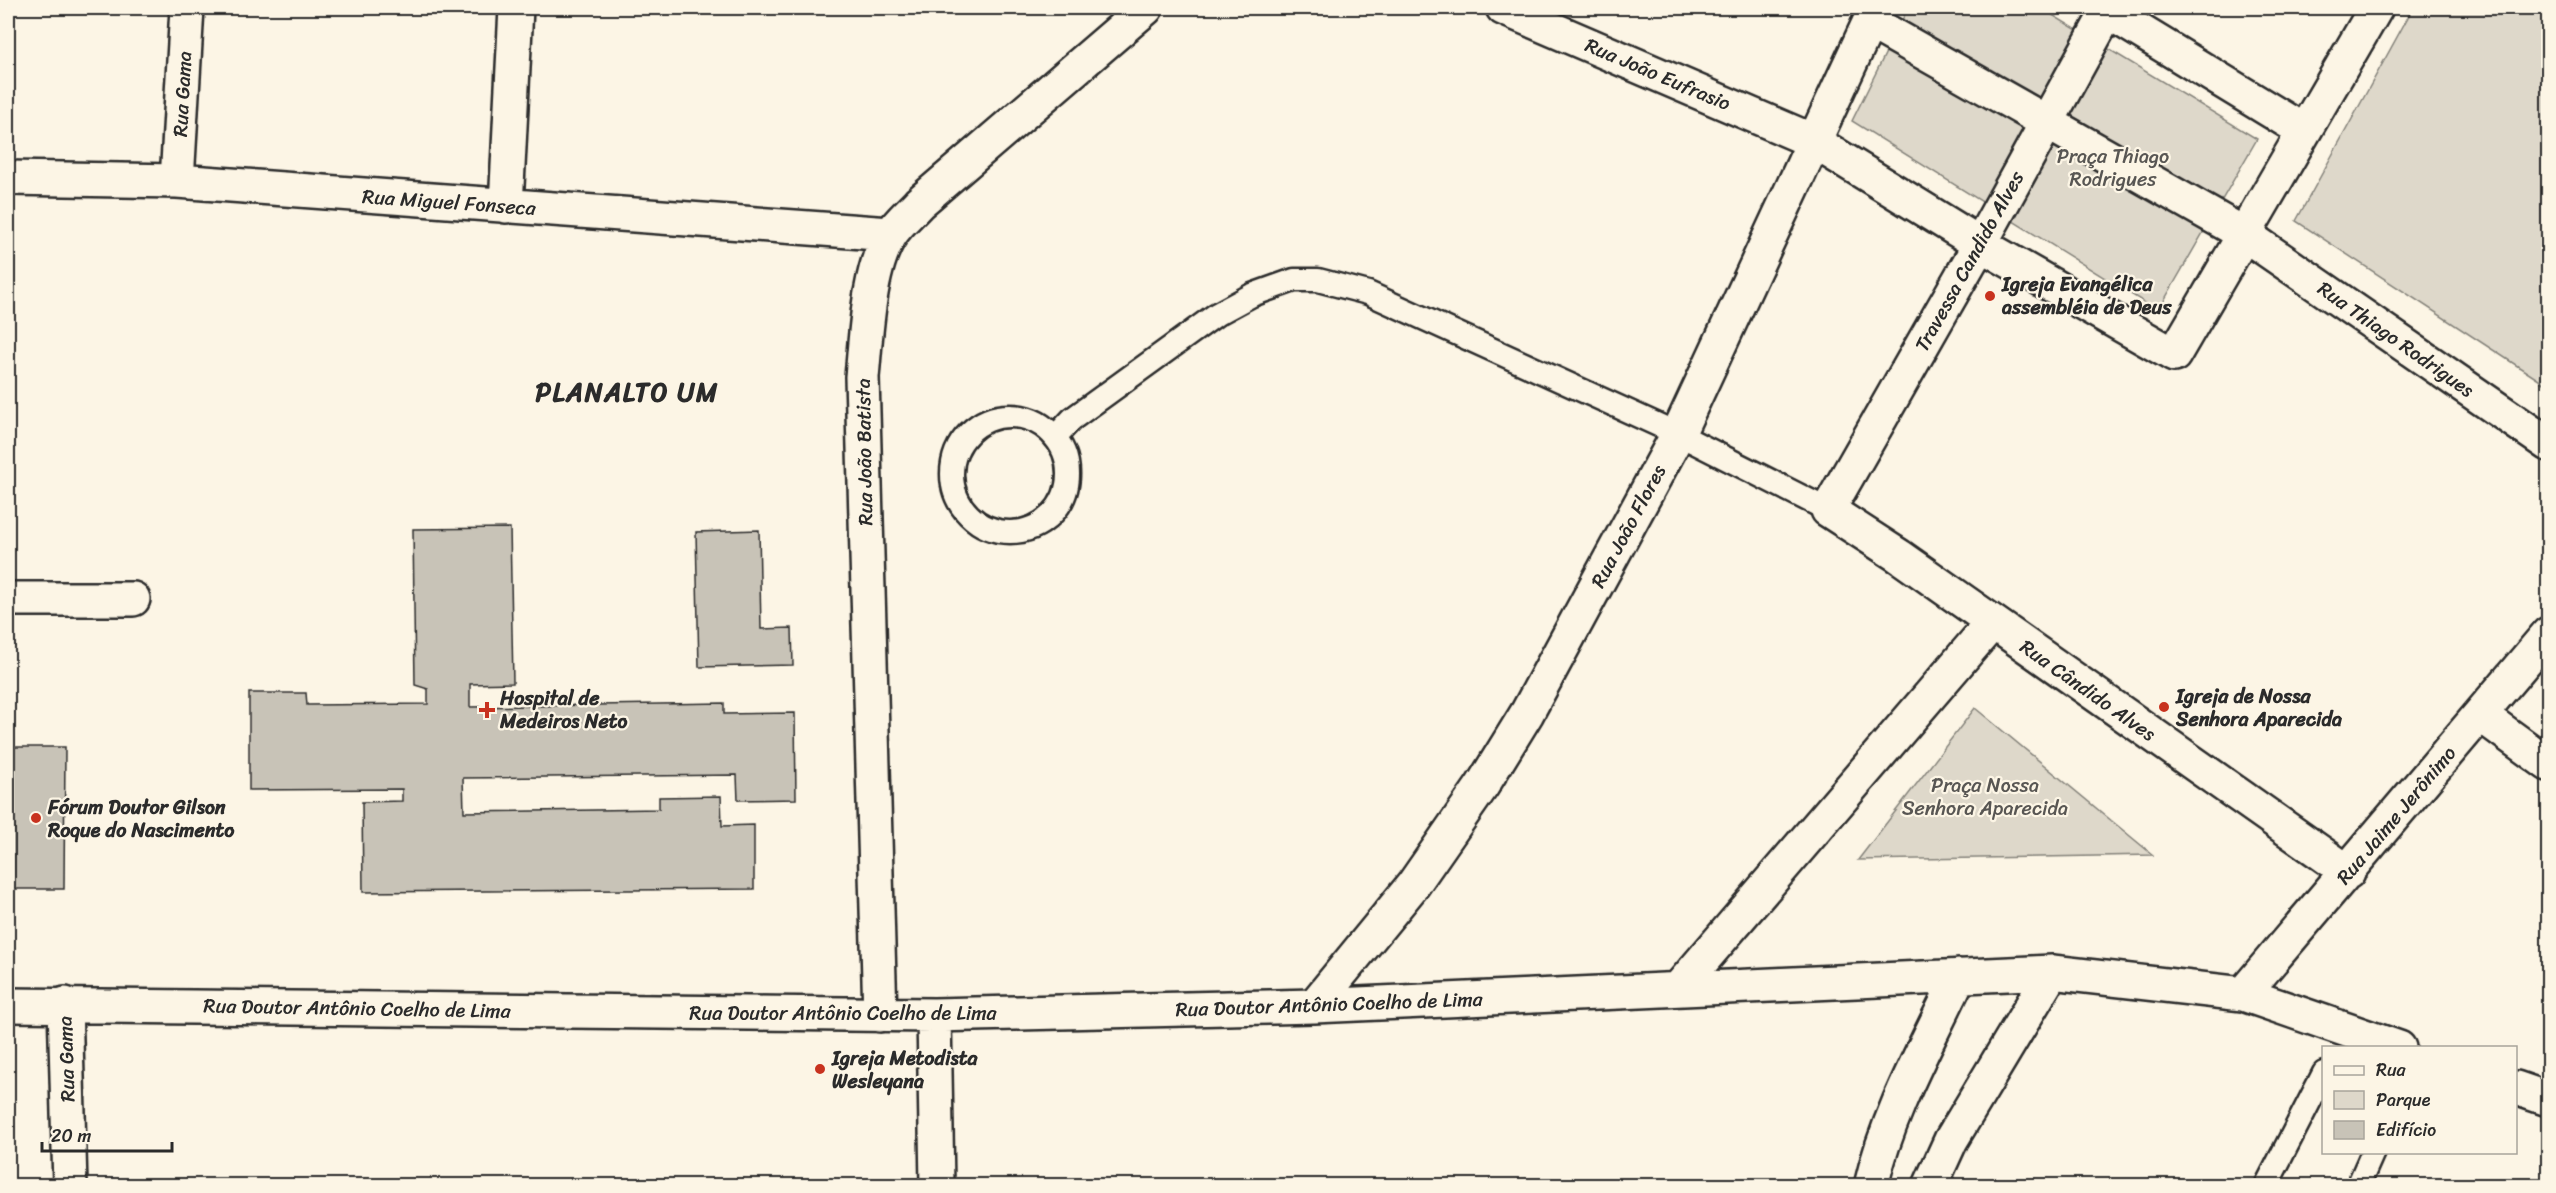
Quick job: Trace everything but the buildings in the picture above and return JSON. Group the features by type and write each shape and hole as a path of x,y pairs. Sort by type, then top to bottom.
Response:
{"street":[{"name":"Rua Gama","path":"177,181 187,8"},
{"path":"506,206 516,8"},
{"name":"Rua João Batista","path":"880,1015 862,377 868,314 877,269 890,234 919,203 1146,8"},
{"name":"Rua João Eufrasio","path":"1503,8 1813,141"},
{"path":"1813,141 1980,244 2175,355 2376,8"},
{"path":"2105,9 2304,131"},
{"name":"Travessa Candido Alves","path":"1828,510 1980,244 2048,121 2105,9"},
{"path":"1873,15 2048,121 2244,234"},
{"name":"Rua João Flores","path":"1314,1006 1413,885 1482,786 1527,713 1678,434 1873,15"},
{"name":"Rua Miguel Fonseca","path":"8,178 177,181 890,234"},
{"name":"Rua Thiago Rodrigues","path":"2244,234 2548,444"},
{"name":"Rua Cândido Alves","path":"1828,510 1899,556 2348,872"},
{"path":"8,599 133,599"},
{"path":"1678,989 1992,623"},
{"name":"Rua Jaime Jerônimo","path":"2243,994 2548,634"},
{"path":"2481,715 2548,764"},
{"path":"1678,989 2052,972 2243,994 2341,1038 2393,1046"},
{"path":"1930,1185 1951,1140 2052,972"},
{"path":"1871,1185 1877,1161 1902,1097 1959,976"},
{"name":"Rua Doutor Antônio Coelho de Lima","path":"8,1005 934,1015 1314,1006 1678,989"},
{"name":"Rua Gama","path":"65,1005 70,1185"},
{"path":"934,1015 937,1185"},
{"path":"2517,1088 2548,1099"}],"lane":[{"path":"1055,436 1072,419 1217,314 1252,295 1294,280 1318,280 1368,293 1678,434 1828,510"},
{"path":"1007,415 1025,417 1042,424 1055,436 1065,454 1068,474 1065,493 1055,511 1040,524 1021,531 1001,531 982,525 966,513 956,496 952,478 954,459 961,443 973,429 989,420 1007,415"},
{"path":"2266,1185 2322,1076"},
{"path":"2358,1185 2372,1154"}],"green space":[{"name":"Praça Thiago Rodrigues","path":"1908,8 2041,8 2257,139 2158,311 1852,121"},
{"path":"2413,8 2548,8 2548,386 2296,221"},
{"name":"Praça Nossa Senhora Aparecida","path":"1975,708 2153,855 1858,860"}],"place":[{"name":"Igreja Evangélica assembléia de Deus","path":"1990,296"},
{"name":"Igreja de Nossa Senhora Aparecida","path":"2164,707"},
{"name":"Hospital de Medeiros Neto","path":"487,710"},
{"name":"Fórum Doutor Gilson Roque do Nascimento","path":"36,818"},
{"name":"Igreja Metodista Wesleyana","path":"820,1069"}],"district":[{"name":"PLANALTO UM","path":"627,392"}]}
